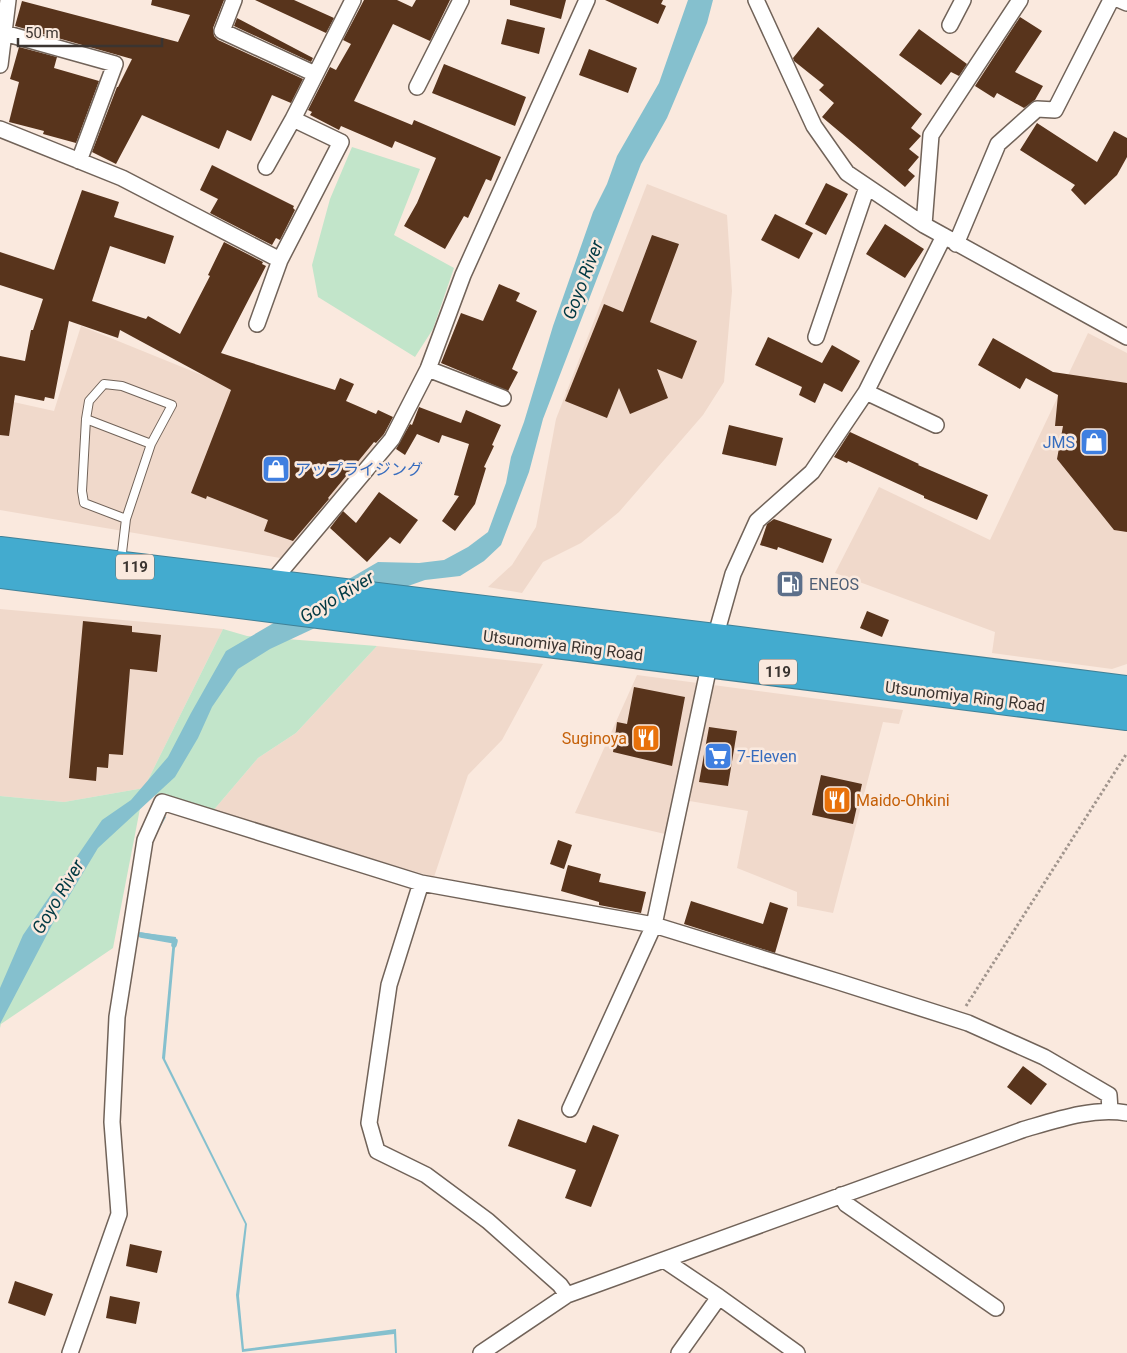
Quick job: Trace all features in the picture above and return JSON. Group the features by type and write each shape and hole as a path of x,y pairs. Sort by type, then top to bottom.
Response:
{"highway":[{"name":"Utsunomiya Ring Road","path":"0,551 120,565 267,595 712,651 1127,690"},
{"name":"Utsunomiya Ring Road","path":"0,574 159,594 267,595"},
{"name":"119","path":"0,586 159,594"},
{"name":"Utsunomiya Ring Road","path":"712,651 1127,716"}],"street":[{"path":"0,65 8,0"},
{"path":"234,0 222,31 315,74"},
{"path":"266,167 293,119 353,0"},
{"path":"417,88 461,0"},
{"path":"267,595 392,439 428,369 463,275 587,0"},
{"path":"756,0 814,126 847,173 924,225 1127,337"},
{"path":"950,25 964,0"},
{"path":"924,225 931,135 1020,0"},
{"path":"570,1109 654,925 712,651 733,574 757,521 812,472 866,392 950,240 998,144 1037,110 1055,110 1111,0"},
{"path":"1120,0 1127,3"},
{"path":"4,33 114,64 79,161"},
{"path":"257,324 280,260 341,142 293,119"},
{"path":"0,129 122,178 280,260"},
{"path":"816,337 867,187"},
{"path":"428,369 503,398"},
{"path":"866,392 936,425"},
{"path":"70,1353 119,1214 112,1122 117,1017 145,840 162,802 421,883 654,925 958,1020 1044,1057 1076,1075 1109,1095 1110,1110"},
{"path":"421,883 389,985 369,1123 377,1151 426,1176 488,1221 560,1285 567,1295"},
{"path":"481,1353 567,1295 841,1195 1063,1117 1110,1110 1127,1112"},
{"path":"841,1195 846,1204 996,1308"},
{"path":"664,1260 797,1353"},
{"path":"679,1353 718,1297"}],"lane":[{"path":"120,565 126,519 151,444 172,405 122,386 104,384 89,401 86,419 82,491 84,503 126,519"},
{"path":"86,419 151,444"}],"path":[{"path":"958,1020 1127,753"}],"shaded area":[{"path":"647,184 727,215 732,291 724,382 703,415 619,512 581,543 543,562 522,593 488,587 512,565 536,527 556,419"},
{"path":"81,326 379,447 286,559 0,510 0,399 54,411"},
{"path":"1088,333 1127,353 1127,664 1112,669 992,653 995,632 835,573 879,487 990,540"},
{"path":"0,609 223,629 144,788 64,802 0,796"},
{"path":"377,646 543,664 502,740 468,775 434,877 212,812 258,758 296,733"},
{"path":"637,675 903,710 899,724 883,722 833,913 797,906 797,892 737,868 748,811 672,798 665,834 575,813"}],"green space":[{"path":"352,147 420,169 394,235 454,268 433,329 415,357 318,297 312,265 330,199"},
{"path":"223,629 247,636 377,646 296,733 258,758 212,812 156,795 144,788"},
{"path":"144,788 113,948 1,1024 0,1028 0,796 64,802"}],"water":[{"name":"Goyo River","path":"688,0 713,0 707,23 667,118 641,164 543,419 529,472 501,545 484,561 460,576 425,580 394,591 270,649 238,669 212,707 198,738 175,777 98,848 53,923 0,1024 0,988 23,935 102,820 131,800 168,757 226,651 378,562 419,563 444,560 468,547 488,532 506,483 511,457 524,422 553,326 593,212 607,184 617,156 659,83"},
{"path":"164,816 166,817 153,840 137,932 176,937 165,1059 247,1224 239,1296 244,1349 396,1329 397,1353 395,1353 394,1334 242,1352 236,1295 245,1224 162,1058 173,939 134,935 148,841"}],"building":[{"path":"152,0 224,0 213,28 214,36 218,40 303,79 291,103 272,95 251,141 227,130 219,149 142,115 116,164 92,152 117,87 132,59 15,26 22,1 178,42 190,15 151,5"},
{"path":"255,0 294,0 334,18 326,33"},
{"path":"364,0 397,0 412,7 416,0 450,0 430,41 393,24 354,101 412,125 414,120 501,157 491,181 486,179 468,218 464,216 445,249 404,226 417,203 436,158 395,141 392,148 341,126 339,130 310,115 312,112 308,110 330,67 336,70 351,44 343,40"},
{"path":"510,0 566,0 561,19 510,5"},
{"path":"605,0 663,0 661,4 666,6 658,24"},
{"path":"1020,17 1042,31 1015,72 1043,86 1035,100 1024,108 997,93 994,98 975,86"},
{"path":"237,18 313,58 311,62 234,26"},
{"path":"507,19 545,28 539,54 501,44"},
{"path":"818,27 922,114 911,128 921,136 909,149 919,157 908,170 915,176 905,187 822,117 834,103 819,90 824,85 794,61 793,58"},
{"path":"919,29 967,64 959,76 951,72 941,85 899,55"},
{"path":"19,47 57,57 54,68 99,81 76,143 43,134 44,131 9,122 19,82 10,79"},
{"path":"589,49 637,68 628,93 579,75"},
{"path":"444,64 526,97 515,126 432,93"},
{"path":"1037,123 1097,162 1114,131 1127,138 1127,157 1117,175 1085,205 1071,190 1075,185 1020,150"},
{"path":"212,165 294,206 295,210 280,240 276,238 272,245 210,213 218,199 200,190"},
{"path":"826,183 848,194 826,235 805,224"},
{"path":"82,190 119,202 114,217 174,236 165,264 110,246 92,301 146,319 148,316 180,334 210,276 208,275 224,242 263,262 262,264 266,266 221,353 335,390 340,378 354,384 346,401 376,414 378,410 393,417 384,434 376,443 374,442 293,541 264,531 268,520 207,496 206,499 191,493 231,390 120,330 118,338 69,321 54,399 45,397 44,401 15,395 9,436 0,435 0,356 25,361 31,330 33,330 43,299 0,285 0,252 54,270"},
{"path":"775,214 813,233 799,259 761,240"},
{"path":"885,224 924,249 905,278 866,254"},
{"path":"652,235 679,244 650,322 697,341 682,379 657,369 668,398 630,414 619,388 607,418 565,401 604,304 623,312"},
{"path":"499,284 520,293 516,301 537,311 512,369 518,372 508,391 441,363 461,313 483,321"},
{"path":"768,337 822,363 832,345 860,361 842,392 824,383 815,403 799,395 802,387 755,365"},
{"name":"JMS","path":"993,338 1053,372 1127,383 1127,532 1114,530 1057,459 1063,426 1055,426 1058,395 1026,378 1020,389 978,365"},
{"path":"419,407 461,423 466,410 501,425 484,467 486,468 475,504 455,531 442,521 459,496 454,495 469,444 442,435 439,443 417,434 405,455 396,449 410,424 412,425"},
{"path":"729,425 783,438 776,466 722,454"},
{"path":"850,432 918,465 988,495 977,520 924,498 924,496 848,461 847,463 834,457"},
{"path":"379,492 418,520 400,544 390,537 367,562 330,528 343,511 356,523"},
{"path":"774,519 832,539 823,563 778,547 777,550 760,545 767,524"},
{"path":"867,611 889,620 882,637 860,628"},
{"path":"83,621 132,626 132,632 161,635 157,672 130,669 123,755 109,754 108,768 97,767 96,781 69,778"},
{"name":"Suginoya","path":"634,687 685,697 672,766 613,752 617,722 627,724"},
{"name":"7-Eleven","path":"709,727 737,731 728,786 699,782"},
{"name":"Maido-Ohkini","path":"821,775 862,784 853,824 812,815"},
{"path":"558,840 572,845 564,869 550,864"},
{"path":"568,865 601,874 599,882 646,892 641,913 599,905 599,902 561,891"},
{"path":"691,901 763,924 770,902 788,908 775,953 684,924"},
{"path":"1023,1066 1047,1084 1031,1105 1007,1087"},
{"path":"518,1119 586,1143 593,1125 619,1135 591,1207 565,1198 576,1170 508,1146"},
{"path":"130,1244 162,1251 157,1273 126,1266"},
{"path":"15,1281 53,1294 45,1316 8,1303"},
{"path":"110,1296 140,1302 136,1324 106,1318"}],"waterway":[{"path":"141,935 175,941 174,945"}],"place":[{"name":"JMS","path":"1094,442"},
{"name":"アップライジング","path":"276,469"},
{"name":"ENEOS","path":"790,584"},
{"name":"Suginoya","path":"646,738"},
{"name":"7-Eleven","path":"718,756"},
{"name":"Maido-Ohkini","path":"837,800"}]}
